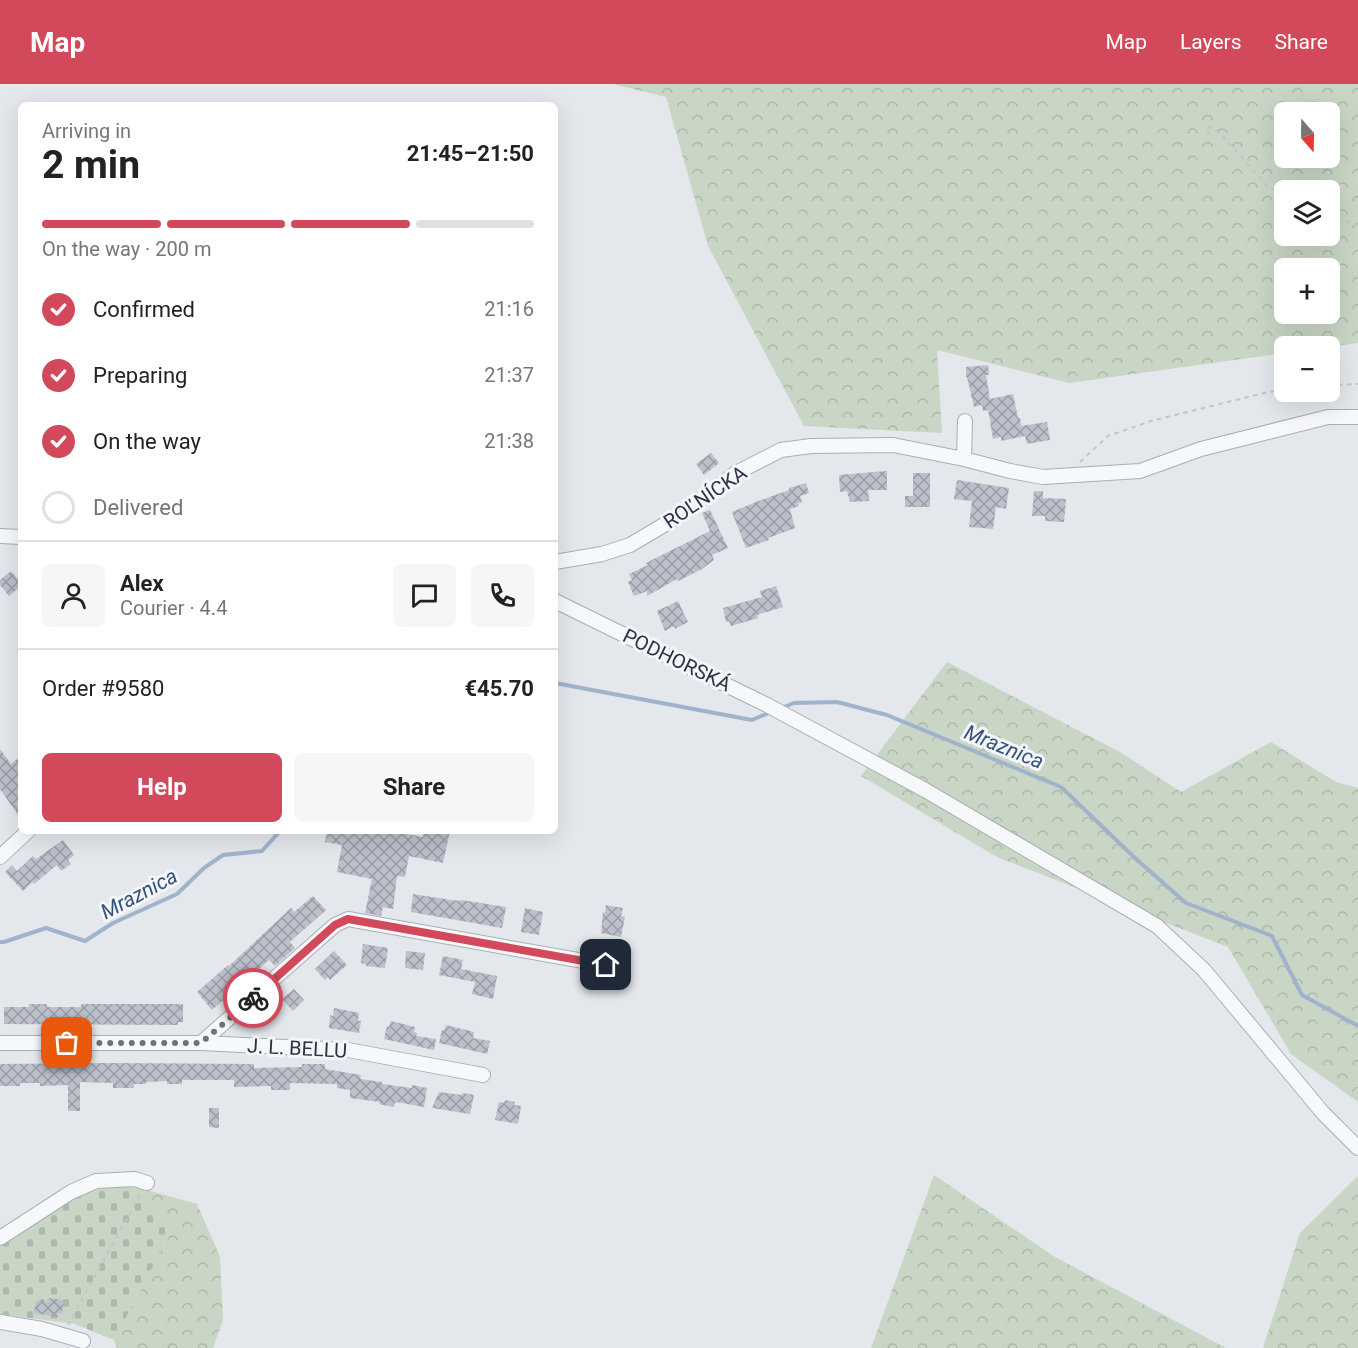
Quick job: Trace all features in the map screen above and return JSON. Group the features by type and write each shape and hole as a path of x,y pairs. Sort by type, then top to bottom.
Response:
{"street":[{"name":"ROĽNÍCKA","path":"558,561 602,554 630,545 679,516 736,473 782,450 811,446 893,446 1042,477 1140,471 1202,449 1328,417 1358,417"},
{"path":"964,459 965,421"},
{"path":"0,536 18,537"},
{"name":"PODHORSKÁ","path":"558,602 767,705 924,790 1157,926 1204,970 1323,1113 1358,1148"},
{"path":"0,857 25,834"},
{"path":"201,1043 335,925 348,919 606,965"},
{"name":"J. L. BELLU","path":"0,1043 201,1043 348,1050 483,1075"},
{"path":"0,1238 71,1192 96,1180 135,1179 147,1183"},
{"path":"0,1322 42,1329 83,1341"}],"path":[{"path":"1210,134 1207,127 1221,134 1268,187 1274,190"},
{"path":"1340,219 1358,226"},
{"path":"1340,385 1358,384"},
{"path":"1067,475 1108,436 1151,421 1274,391"},
{"path":"63,1335 147,1183"}],"green space":[{"path":"613,84 1358,84 1358,343 1340,345 1340,336 1274,336 1274,354 1069,383 937,350 942,433 804,426 708,246 666,97"},
{"path":"947,662 1120,752 1181,792 1271,742 1336,782 1358,788 1358,1102 1291,1054 1228,947 997,857 861,776"},
{"path":"934,1175 1055,1257 1226,1348 871,1348"},
{"path":"1358,1176 1358,1348 1263,1348 1300,1233"},
{"path":"102,1185 140,1188 170,1234 114,1340 75,1324 0,1314 0,1241 16,1236 43,1214 70,1197"},
{"path":"140,1188 197,1204 220,1257 223,1320 213,1348 117,1348 114,1340 170,1234"}],"building":[{"path":"988,365 989,375 986,375 990,399 1013,394 1021,426 1047,422 1050,440 1027,444 1025,436 1001,441 1001,437 993,439 988,410 983,411 982,405 974,407 966,377 966,367"},
{"path":"711,453 719,463 704,475 696,464"},
{"path":"887,471 887,490 868,490 869,501 850,502 847,491 840,492 839,475"},
{"path":"913,473 930,473 930,507 905,507 905,496 913,496"},
{"path":"957,480 1009,488 1006,509 996,507 993,529 969,527 972,501 954,499"},
{"path":"806,483 809,493 800,496 802,502 798,503 799,506 790,509 795,528 746,548 732,512"},
{"path":"1034,491 1043,491 1043,498 1066,499 1064,522 1045,521 1045,516 1032,516"},
{"path":"710,510 728,548 712,555 714,560 702,569 678,581 677,579 647,596 647,591 634,596 628,582 632,580 629,574 710,531 702,513"},
{"path":"11,571 18,579 18,588 9,596 0,585 0,580"},
{"path":"776,586 783,607 731,626 729,621 726,622 723,608 762,597 760,591"},
{"path":"678,601 688,622 665,631 657,611"},
{"path":"0,749 11,764 18,758 18,815 0,789"},
{"path":"326,834 406,834 423,837 424,834 449,834 443,863 409,856 405,877 397,876 393,909 383,907 381,916 365,913 372,879 337,872 342,845 325,842"},
{"path":"63,840 74,855 68,860 71,864 61,871 57,865 23,891 5,872 12,865 17,871 33,856 36,859"},
{"path":"413,894 506,907 502,928 411,912"},
{"path":"313,896 326,910 290,942 295,948 275,966 269,960 212,1010 197,992 229,966 291,908 294,912"},
{"path":"606,905 623,908 621,916 625,917 621,937 601,933"},
{"path":"525,908 543,912 539,935 521,932"},
{"path":"363,944 388,948 385,968 366,966 361,963"},
{"path":"334,951 347,965 330,980 328,977 325,980 315,969"},
{"path":"406,951 425,953 423,970 405,968"},
{"path":"443,956 463,960 461,969 497,976 493,999 472,994 475,982 439,975"},
{"path":"294,989 304,1000 293,1011 282,999"},
{"path":"29,1004 47,1004 47,1007 81,1007 81,1004 183,1004 183,1022 178,1022 178,1025 4,1024 4,1007 29,1007"},
{"path":"334,1008 359,1013 358,1021 361,1021 359,1033 329,1028 330,1015 333,1016"},
{"path":"391,1021 415,1027 416,1036 436,1039 434,1050 384,1039 387,1026 389,1027"},
{"path":"446,1025 474,1032 473,1038 490,1041 487,1054 439,1043 442,1030 444,1031"},
{"path":"0,1064 254,1064 254,1068 325,1064 325,1069 361,1075 360,1079 382,1082 382,1084 427,1088 424,1107 396,1102 393,1107 379,1104 380,1102 350,1098 350,1090 337,1088 337,1084 290,1083 290,1090 271,1090 271,1086 234,1087 234,1080 182,1080 182,1084 167,1084 167,1081 146,1082 146,1084 134,1084 134,1088 113,1088 113,1083 80,1082 80,1111 68,1111 68,1085 40,1086 40,1083 20,1083 20,1086 0,1086"},
{"path":"439,1092 474,1095 470,1114 432,1108"},
{"path":"505,1100 521,1106 518,1124 495,1120 499,1102 504,1103"},
{"path":"209,1108 219,1108 219,1128 209,1127"},
{"path":"48,1298 64,1300 62,1313 58,1313 58,1317 34,1313 36,1301 47,1302"}],"waterway":[{"name":"Mraznica","path":"558,684 752,720 771,712"},
{"name":"Mraznica","path":"781,708 794,703 837,702 887,715 1061,787 1186,903 1272,936 1302,995 1358,1026"},
{"name":"Mraznica","path":"0,942 46,928 85,941 113,923 177,894 204,868 223,855 262,851 277,834"}],"way so far":[{"path":"67,1043 201,1043 253,998"}],"route":[{"path":"253,998 335,925 348,919 606,965"}]}
